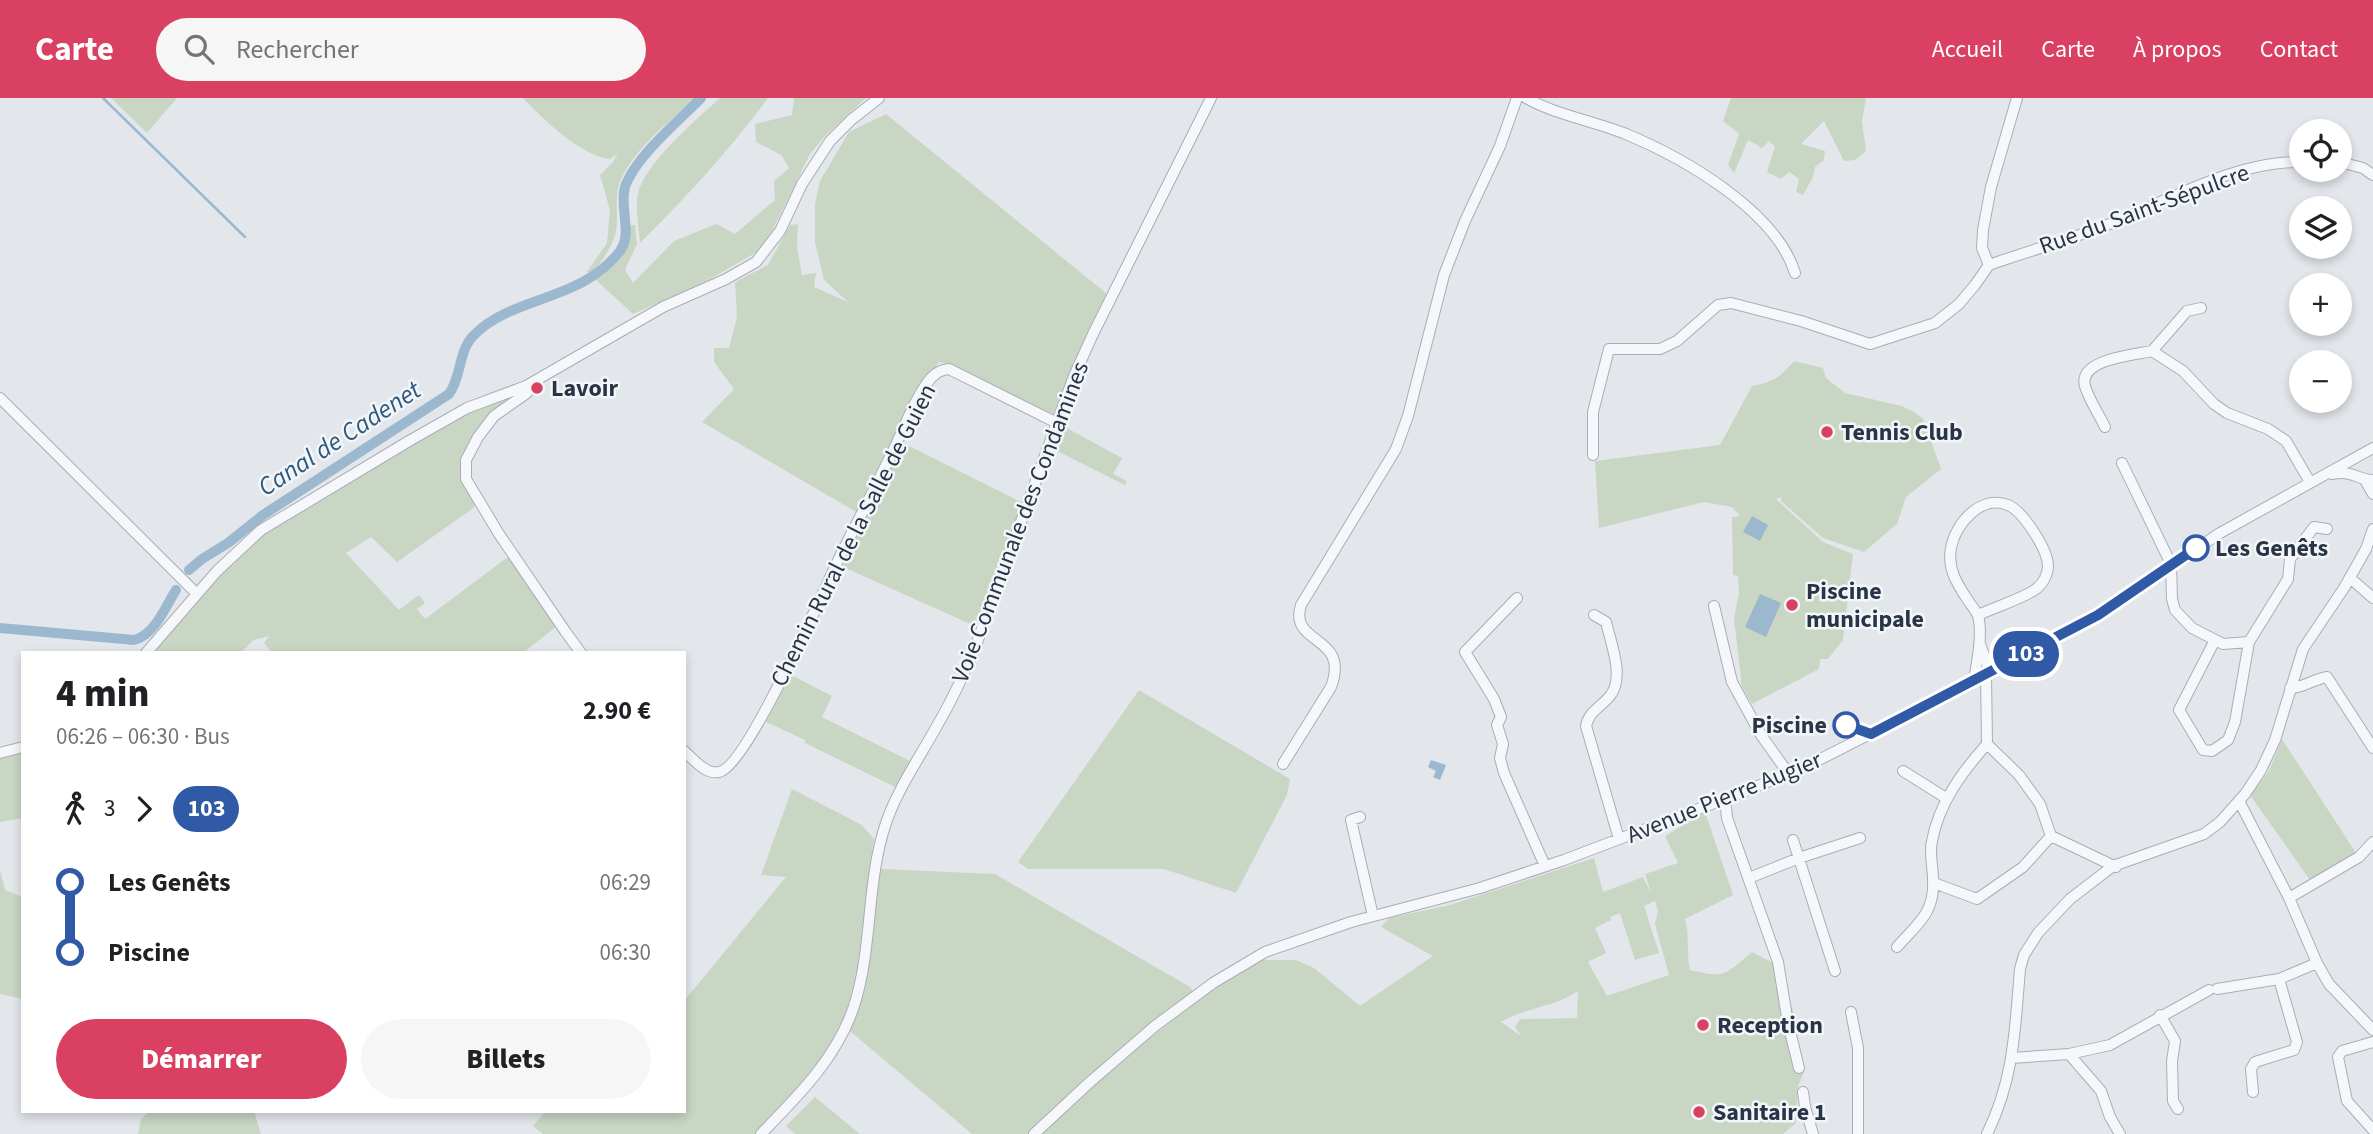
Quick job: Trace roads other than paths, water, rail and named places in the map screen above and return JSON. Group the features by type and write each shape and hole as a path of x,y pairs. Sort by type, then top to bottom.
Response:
{"street":[{"path":"148,651 196,593 261,530 467,408 526,386 663,307 726,279 756,262 780,230 802,184 830,141 879,98"},
{"name":"Voie Communale des Condamines","path":"761,1134 808,1085 834,1049 845,1028 854,1006 862,972 879,847 888,820 975,648 1057,423 1093,334 1211,98"},
{"path":"1283,764 1331,687 1335,676 1336,665 1328,648 1304,631 1300,624 1301,605 1396,449 1408,416 1444,275 1465,221 1500,146 1517,98"},
{"path":"1526,98 1626,134 1673,157 1731,194 1762,220 1790,257 1795,273"},
{"path":"1593,455 1593,412 1609,349 1660,349 1677,341 1718,305 1731,303 1801,321 1870,344 1935,323 1959,304 1989,265 1982,248 1987,208 2017,98"},
{"name":"Rue du Saint-Sépulcre","path":"1989,265 2116,221 2222,177 2289,161"},
{"path":"2352,165 2373,175"},
{"path":"2105,427 2085,387 2084,377 2089,369 2101,362 2152,351 2187,311 2202,308"},
{"path":"2152,351 2183,371 2214,404 2227,413 2268,429 2286,440 2310,482"},
{"name":"Chemin Rural de la Salle de Guien","path":"686,753 709,771 719,773 726,769 753,731 805,636 840,557 914,410 929,381 937,372 949,369 1057,423"},
{"path":"526,386 527,393 494,416 478,436 466,460 466,479 507,545 580,651"},
{"path":"0,397 196,593"},
{"path":"2368,451 2355,465 2366,478 2373,494"},
{"name":"Avenue Pierre Augier","path":"1034,1134 1147,1033 1213,984 1265,952 1373,916 1480,888 1545,866 1788,773 1871,734 2079,626 2156,578 2220,533 2368,451"},
{"path":"2122,463 2171,565 2175,610 2192,628 2223,644 2249,642"},
{"path":"2324,475 2344,472 2366,478"},
{"path":"1974,680 1979,641 1978,615 1952,575 1950,549 1957,529 1969,514 1982,506 1997,503 2007,505 2024,518 2042,546 2048,562 2047,574 2037,588 1978,615"},
{"path":"2215,639 2179,710 2203,750 2212,751 2228,740 2235,722 2249,642 2288,579 2290,559 2314,527 2327,529"},
{"path":"1987,1134 2000,1107 2012,1058 2020,969 2024,955 2038,933 2070,899 2116,867 2204,834 2220,822 2239,801 2266,760 2275,740 2303,649 2350,578 2366,549 2373,529"},
{"path":"2156,578 2172,598"},
{"path":"2350,578 2373,598"},
{"path":"1517,598 1465,652 1494,699 1501,717 1497,725 1503,744 1500,758 1504,773 1545,866"},
{"path":"1714,606 1732,682 1761,735 1788,773"},
{"path":"1594,615 1606,622 1616,665 1617,683 1610,696 1588,717 1586,726 1619,839"},
{"path":"1897,947 1928,911 1933,899 1931,843 1946,798 1968,765 1987,744 1988,673 1979,641"},
{"path":"2291,688 2303,687 2327,677 2373,748"},
{"path":"1987,744 2019,775 2040,804 2051,836 2116,867"},
{"path":"0,753 21,748"},
{"path":"1903,771 1946,798"},
{"path":"1725,798 1727,818 1778,962 1799,1068"},
{"path":"2239,801 2329,984 2373,1030"},
{"path":"1360,817 1351,820 1373,916"},
{"path":"1934,883 1977,899 2023,867 2051,836"},
{"path":"1749,878 1860,838"},
{"path":"1793,840 1835,971"},
{"path":"2289,898 2359,857 2373,842"},
{"path":"2012,1058 2069,1055 2110,1045 2160,1015 2213,989 2279,979 2317,962"},
{"path":"2253,1092 2251,1069 2255,1062 2294,1050 2297,1042 2279,979"},
{"path":"1851,1012 1858,1048 1858,1134"},
{"path":"2160,1015 2175,1041 2172,1060 2173,1101 2178,1109"},
{"path":"2373,1042 2342,1051 2337,1057 2347,1101 2373,1130"},
{"path":"2069,1055 2101,1091 2110,1117 2120,1134"},
{"path":"1803,1092 1813,1134"}],"water":[{"path":"1752,516 1768,525 1760,541 1743,532"},
{"path":"1760,594 1781,603 1766,637 1745,627"},
{"path":"1431,760 1446,765 1440,780 1433,777 1436,771 1428,767"}],"waterway":[{"path":"103,98 245,237"},
{"name":"Canal de Cadenet","path":"189,570 263,515 449,394 465,348 474,335 490,322 508,312 567,289 604,268 624,244 624,195 630,176 648,152 701,98"},
{"name":"Canal de Cadenet","path":"0,628 134,640 154,626 176,590"}],"place":[{"name":"Lavoir","path":"537,388"},
{"name":"Tennis Club","path":"1827,432"},
{"name":"Les Genêts","path":"2196,548"},
{"name":"Piscine municipale","path":"1792,605"},
{"name":"Piscine","path":"1846,725"},
{"name":"Reception","path":"1703,1025"},
{"name":"Sanitaire 1","path":"1699,1112"}]}
